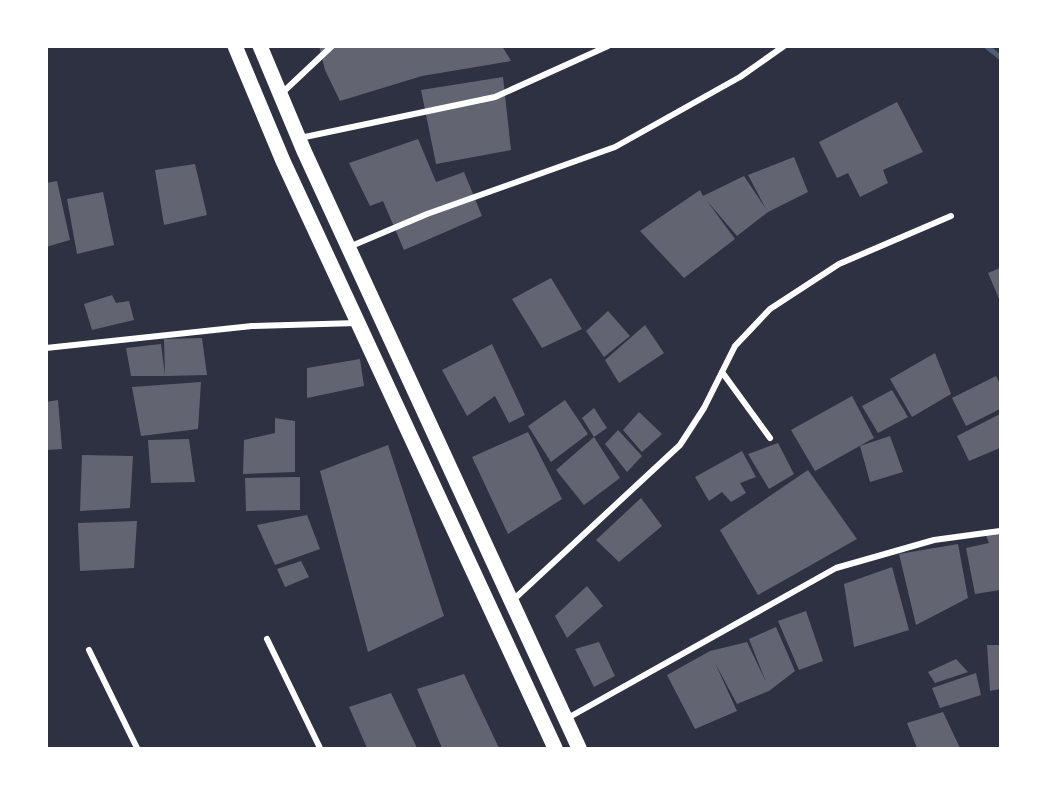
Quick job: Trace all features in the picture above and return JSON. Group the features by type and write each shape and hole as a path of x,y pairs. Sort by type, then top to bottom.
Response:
{"main road":[{"path":"235,46 302,202 555,748"},
{"path":"260,46 323,192 579,748"},
{"path":"302,202 323,192"}],"street":[{"path":"280,94 332,46"},
{"path":"299,138 495,97 608,46"},
{"path":"349,247 427,214 615,147 740,77 784,46"},
{"path":"512,601 680,445 704,408 735,346 770,309 839,264 951,216"},
{"path":"46,348 252,326 358,323"},
{"path":"722,372 770,438"},
{"path":"566,719 836,568 934,540 1000,531"},
{"path":"267,639 320,748"},
{"path":"89,650 137,748"}],"building":[{"path":"319,46 502,46 511,61 422,76 340,101 325,70"},
{"path":"503,77 511,150 436,164 421,90"},
{"path":"897,102 923,152 883,170 888,183 860,197 848,173 837,178 819,142"},
{"path":"418,139 436,182 464,172 482,216 404,250 383,201 370,206 349,163"},
{"path":"794,157 808,192 768,212 737,236 707,201 735,239 684,278 640,231 700,190 703,196 744,176 766,209 748,175"},
{"path":"195,164 207,215 164,225 155,170"},
{"path":"57,181 70,240 46,247 46,183"},
{"path":"103,192 114,245 77,254 67,199"},
{"path":"1000,268 1000,301 988,273"},
{"path":"551,278 582,329 542,348 512,299"},
{"path":"112,295 116,303 129,301 134,320 92,330 84,304"},
{"path":"608,311 630,336 604,357 586,331"},
{"path":"645,325 664,353 619,383 605,360"},
{"path":"202,338 207,375 165,376 164,339"},
{"path":"161,344 165,376 131,376 126,348"},
{"path":"492,344 525,415 509,423 495,396 467,416 442,370"},
{"path":"935,353 951,394 912,417 890,379"},
{"path":"360,359 364,386 307,398 307,368"},
{"path":"996,376 1000,384 1000,409 966,426 952,398"},
{"path":"201,382 198,429 141,436 132,387"},
{"path":"892,390 908,417 878,433 862,406"},
{"path":"852,396 874,438 815,471 791,430"},
{"path":"58,400 62,449 46,450 46,402"},
{"path":"565,400 588,434 551,462 528,426"},
{"path":"594,408 607,428 594,437 582,418"},
{"path":"639,412 662,434 642,452 623,430"},
{"path":"1000,414 1000,448 969,461 957,436"},
{"path":"275,418 295,421 295,472 243,474 244,440 275,433"},
{"path":"618,430 642,456 627,472 605,444"},
{"path":"528,432 562,499 508,534 472,457"},
{"path":"890,436 903,472 870,482 860,446"},
{"path":"594,437 620,478 584,505 556,470"},
{"path":"189,439 195,482 151,483 148,440"},
{"path":"778,443 794,474 769,489 748,454"},
{"path":"388,445 444,616 368,652 320,471"},
{"path":"742,451 756,477 740,483 746,493 731,502 722,492 709,501 695,477"},
{"path":"82,455 133,456 130,508 80,511"},
{"path":"808,470 857,539 758,595 720,530"},
{"path":"300,477 300,510 246,511 245,478"},
{"path":"641,498 662,526 619,562 596,540"},
{"path":"307,515 320,549 275,565 257,525"},
{"path":"137,521 134,568 80,571 78,523"},
{"path":"985,533 1000,536 1000,590 975,594 966,548 989,543"},
{"path":"958,544 968,598 916,625 899,554"},
{"path":"301,561 309,577 285,587 277,569"},
{"path":"892,567 909,630 854,647 844,584"},
{"path":"587,586 603,606 567,638 555,616"},
{"path":"806,611 823,661 799,670 778,621"},
{"path":"776,627 795,671 769,691 737,704 715,663 737,711 695,729 667,675 710,651 747,642 766,682 749,639"},
{"path":"599,642 615,676 594,687 575,649"},
{"path":"987,645 1000,645 1000,689 990,691"},
{"path":"956,659 968,672 935,683 928,672"},
{"path":"976,673 981,695 940,708 932,688"},
{"path":"464,674 499,748 442,748 417,689"},
{"path":"391,693 417,748 367,748 349,707"},
{"path":"943,712 960,748 917,748 907,723"}],"waterway":[{"path":"986,46 1000,57"}]}
